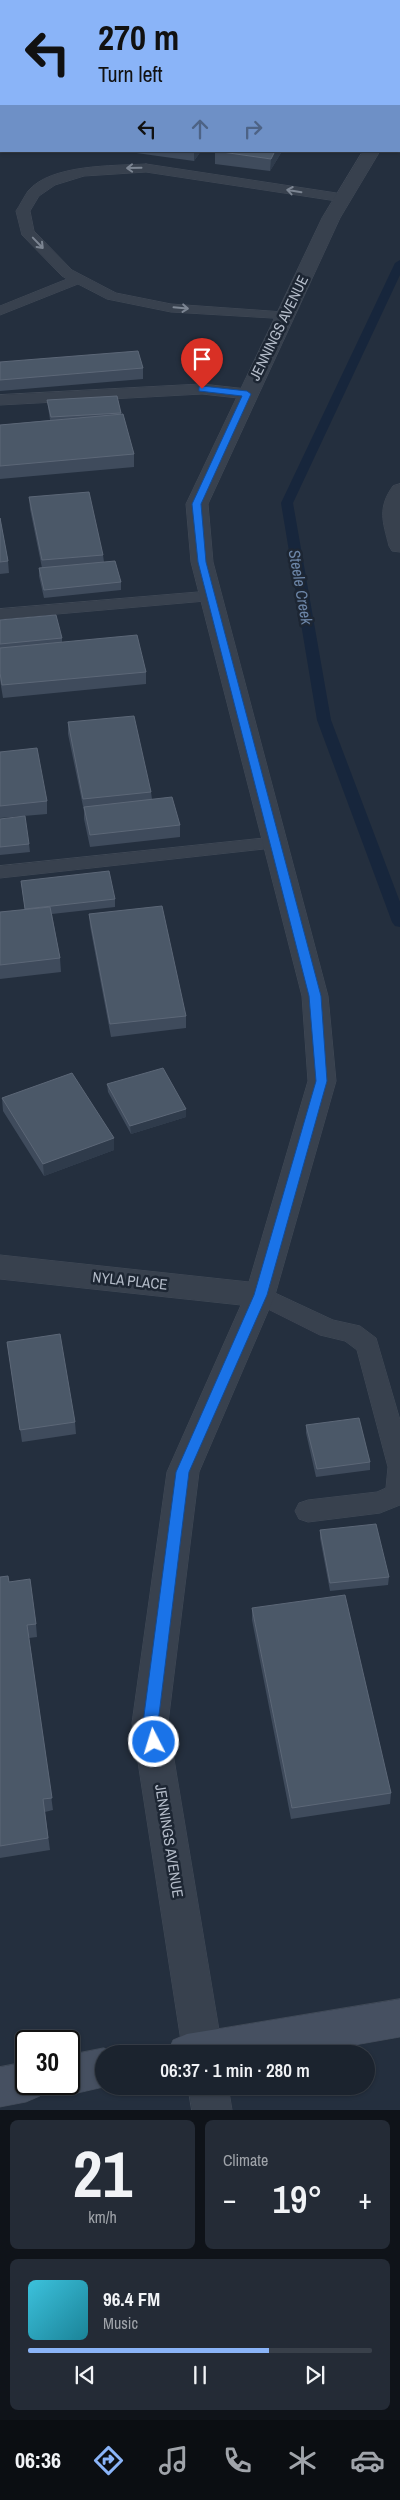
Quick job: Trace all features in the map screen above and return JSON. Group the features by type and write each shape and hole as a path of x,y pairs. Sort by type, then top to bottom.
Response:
{"main road":[{"path":"274,2045 400,2018"},
{"path":"80,2073 95,2070"},
{"path":"0,2087 15,2084"}],"street":[{"name":"JENNINGS AVENUE","path":"198,2045 150,1723 183,1472 260,1295 322,1081 315,996 202,562 197,504 284,316 343,198 371,152"},
{"path":"400,490 391,513 400,546"},
{"name":"NYLA PLACE","path":"0,1267 260,1295"},
{"name":"JENNINGS AVENUE","path":"208,2095 212,2110"}],"lane":[{"path":"284,316 171,308 112,296 67,273 27,232 23,211 34,193 50,182 75,174 114,168 146,168 343,198"},
{"path":"0,311 79,280"},
{"path":"0,400 202,389 247,394"},
{"path":"0,614 211,596"},
{"path":"0,872 275,843"},
{"path":"260,1295 328,1328 352,1334 368,1345 400,1468 398,1494 380,1502 308,1511"}],"building":[{"path":"222,152 274,152 271,159"},
{"path":"138,351 143,368 0,380 0,362"},
{"path":"117,396 121,413 51,417 47,400"},
{"path":"123,414 134,454 0,466 0,425"},
{"path":"89,492 103,555 42,560 29,497"},
{"path":"0,518 8,561 0,562"},
{"path":"115,561 121,582 44,590 39,568"},
{"path":"56,615 62,638 0,644 0,620"},
{"path":"137,635 146,672 2,685 0,648"},
{"path":"134,716 151,792 83,799 68,722"},
{"path":"37,748 47,801 0,806 0,752"},
{"path":"172,797 180,825 90,835 84,807"},
{"path":"25,816 29,844 0,847 0,819"},
{"path":"109,871 115,899 25,909 21,881"},
{"path":"162,906 186,1016 110,1024 89,914"},
{"path":"50,907 60,958 0,965 0,912"},
{"path":"163,1068 186,1109 130,1126 107,1084"},
{"path":"72,1073 114,1138 43,1164 2,1098"},
{"path":"60,1334 75,1422 20,1430 7,1342"},
{"path":"359,1418 370,1462 317,1469 306,1425"},
{"path":"376,1524 389,1577 330,1583 320,1530"},
{"path":"8,1576 9,1582 30,1579 36,1624 27,1625 52,1798 43,1799 48,1838 0,1846 0,1577"},
{"path":"345,1595 391,1793 292,1808 252,1608"}],"waterway":[{"name":"Steele Creek","path":"400,263 287,503 324,720 400,922"}],"route":[{"path":"154,1742 150,1723 183,1472 260,1295 322,1081 315,996 202,562 197,504 247,394 202,389"}]}
